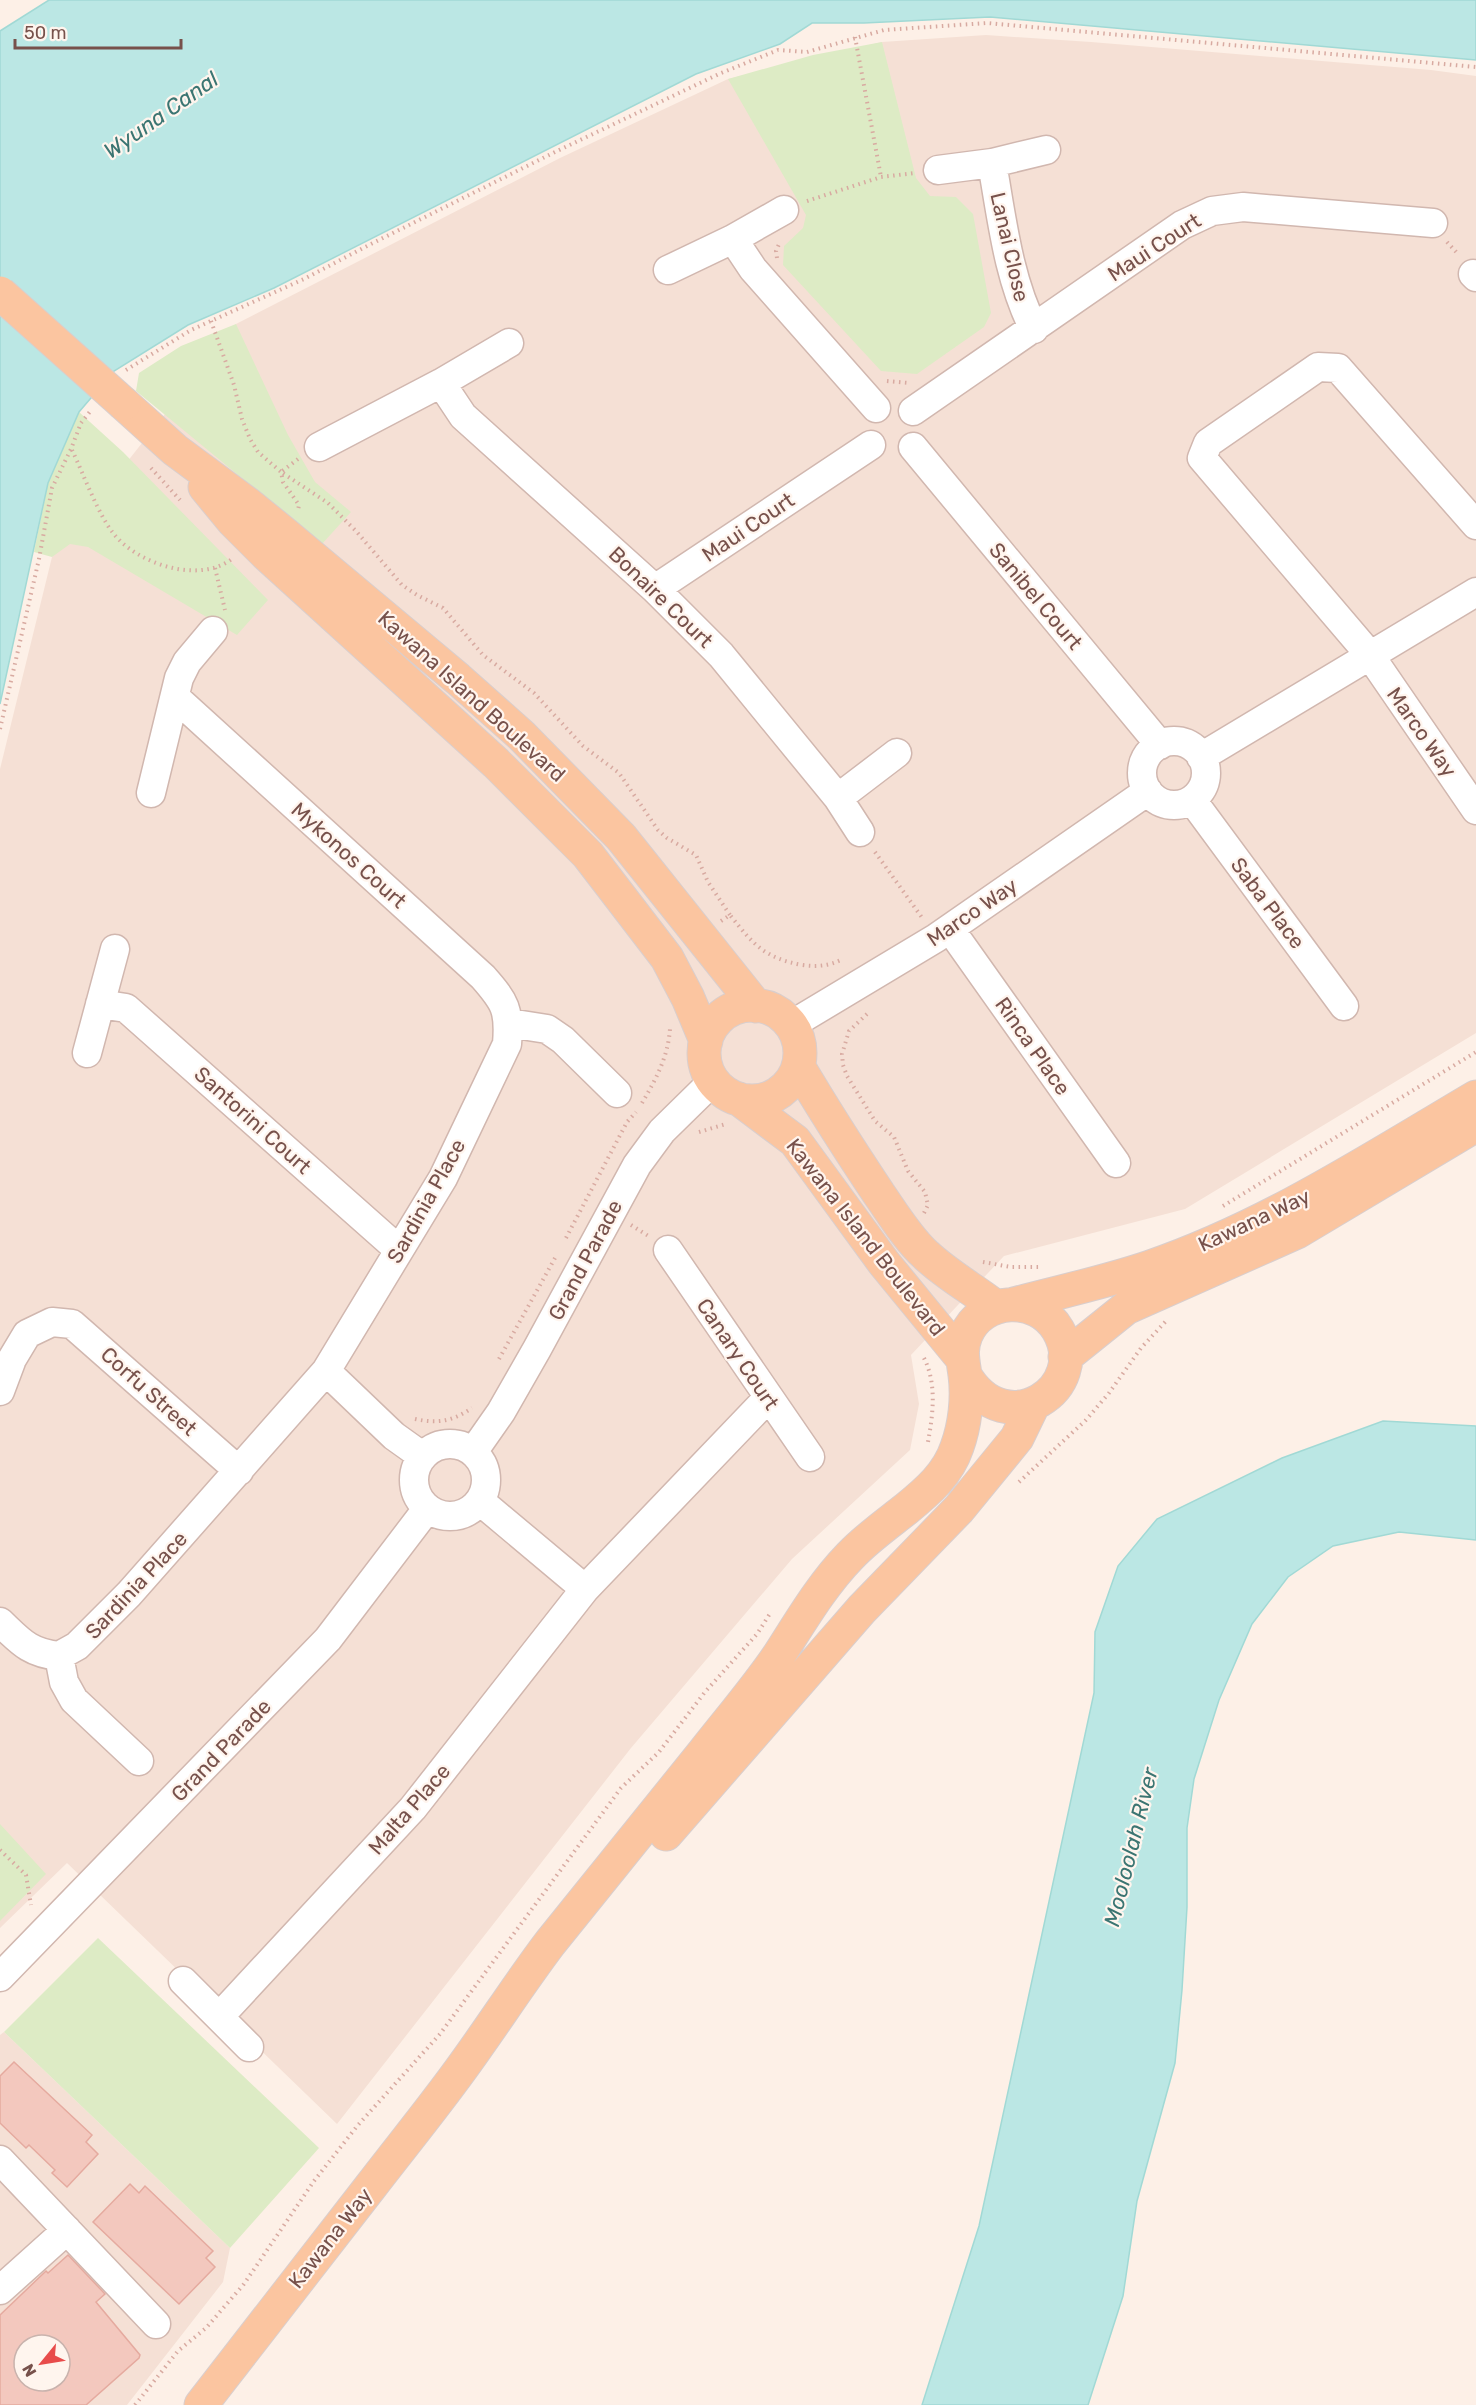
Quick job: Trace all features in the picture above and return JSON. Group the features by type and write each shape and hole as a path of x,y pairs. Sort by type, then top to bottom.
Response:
{"main road":[{"name":"Kawana Island Boulevard","path":"0,293 112,395 160,455 496,764 588,855 667,958 688,998 706,1041"},
{"name":"Kawana Island Boulevard","path":"160,455 285,534 521,735 621,837 756,1006"},
{"path":"756,1006 770,1009 791,1025 800,1052 798,1066 792,1079 783,1090 771,1098 729,1102 706,1066 704,1051 706,1041 712,1026 723,1015 738,1007 756,1006"},
{"name":"Kawana Island Boulevard","path":"798,1066 841,1138 924,1254 943,1270 1005,1305"},
{"name":"Kawana Way","path":"1005,1305 1150,1267 1258,1222 1292,1205 1476,1097"},
{"name":"Kawana Island Boulevard","path":"729,1102 795,1141 963,1366"},
{"name":"Kawana Way","path":"1065,1357 1126,1308 1297,1232 1476,1125"},
{"path":"1005,1305 1038,1310 1056,1326 1063,1341 1065,1357 1063,1374 1054,1388 1033,1405 1017,1438 959,1509 854,1618 459,2071 548,1946 755,1689 812,1601 850,1556 945,1474 957,1448 966,1409 963,1366 965,1338 972,1324 982,1314 1005,1305"},
{"path":"963,1366 973,1388 983,1398 997,1405 1011,1408 1033,1405"},
{"name":"Kawana Way","path":"201,2405 459,2071"}],"street":[{"name":"Lanai Close","path":"938,170 992,163 1046,150"},
{"name":"Lanai Close","path":"992,163 1015,283 1022,307 1034,329"},
{"name":"Maui Court","path":"913,411 1182,225 1212,210 1243,207 1432,224"},
{"path":"668,270 733,239 784,210"},
{"path":"733,239 753,269 876,408"},
{"path":"320,447 441,383 509,343"},
{"name":"Marco Way","path":"1476,525 1338,368 1318,367 1208,443 1202,458 1369,654 1476,810"},
{"name":"Bonaire Court","path":"441,383 463,416 655,589 720,655 838,798 860,832"},
{"path":"891,402 899,403 913,411 920,425 920,433 913,447 907,452 891,456 871,445 866,430 870,414 876,408 891,402"},
{"name":"Maui Court","path":"655,589 871,445"},
{"name":"Sanibel Court","path":"913,447 1160,745"},
{"path":"1201,757 1369,654 1476,592"},
{"path":"152,793 179,678 187,662 213,631"},
{"name":"Mykonos Court","path":"175,697 483,977 502,999 509,1023"},
{"path":"1168,742 1187,744 1201,757 1205,765 1204,785 1192,800 1173,805 1163,803 1148,791 1143,771 1151,752 1160,745 1168,742"},
{"path":"838,798 897,753"},
{"name":"Marco Way","path":"791,1025 943,933 1148,791"},
{"name":"Saba Place","path":"1192,800 1344,1006"},
{"name":"Rinca Place","path":"943,933 1116,1162"},
{"path":"87,1053 115,949"},
{"name":"Santorini Court","path":"100,1004 126,1008 399,1250"},
{"path":"509,1023 547,1029 563,1040 627,1102"},
{"name":"Sardinia Place","path":"59,1656 77,1646 107,1617 326,1371 442,1178 507,1044 509,1023"},
{"name":"Grand Parade","path":"473,1452 501,1412 537,1350 637,1165 662,1131 729,1102"},
{"name":"Canary Court","path":"668,1250 810,1457"},
{"name":"Corfu Street","path":"0,1391 12,1359 27,1334 52,1322 72,1324 239,1471"},
{"path":"326,1371 394,1436 422,1456"},
{"name":"Malta Place","path":"219,2017 420,1799 585,1589 768,1398"},
{"path":"441,1444 463,1446 473,1452 480,1460 487,1480 480,1501 474,1509 456,1517 446,1517 428,1509 419,1501 414,1490 414,1472 422,1456 441,1444"},
{"path":"480,1501 585,1589"},
{"name":"Grand Parade","path":"0,1977 328,1639 428,1509"},
{"path":"0,1622 20,1641 40,1654 59,1656 64,1682 74,1700 139,1761"},
{"path":"183,1981 249,2047"},
{"path":"0,2160 156,2324"},
{"path":"0,2290 67,2230"}],"path":[{"path":"0,729 39,559 52,488 71,450 81,423 191,330 304,279 369,244 555,152 721,73 778,50 807,52 884,30 987,23 1476,67"},
{"path":"855,37 881,177"},
{"path":"784,210 881,177 938,170"},
{"path":"1432,224 1475,275"},
{"path":"778,264 776,251 781,238"},
{"path":"211,321 234,385 242,419 258,452 281,472 328,503 356,531 402,585 443,608 483,655 534,693 583,746 620,773 658,830 696,855 708,882 730,915 756,946 771,957 809,966 829,966 843,959"},
{"path":"878,377 895,383 916,382"},
{"path":"71,450 113,533 135,551 160,565 186,571 214,568 228,562 238,553"},
{"path":"160,455 186,505"},
{"path":"281,472 284,482 299,505 298,516 285,534"},
{"path":"213,631 223,618 225,610 214,568"},
{"path":"860,832 943,933"},
{"path":"721,922 730,915"},
{"path":"867,1014 849,1031 842,1054 843,1065 847,1076 870,1114 894,1137 908,1171 925,1192 928,1204 925,1212 931,1221"},
{"path":"1214,1210 1476,1052"},
{"path":"627,1102 683,1149 699,1132 725,1124 729,1102"},
{"path":"611,1210 668,1250"},
{"path":"977,1260 987,1264 1011,1267 1044,1267"},
{"path":"921,1352 932,1380 933,1397 927,1446"},
{"path":"135,2405 178,2351 206,2328 244,2284 314,2181 358,2125 440,2034 621,1788 659,1752 705,1692 757,1634 774,1610"},
{"path":"0,1850 26,1875 31,1905"}],"shaded area":[{"path":"986,35 1431,70 1476,76 1476,1033 1185,1209 1004,1256 911,1355 919,1404 910,1450 792,1559 631,1748 337,2124 67,1863 0,1928 0,769 52,557 236,324 560,158 728,79 882,42"},
{"path":"4,2032 230,2248 223,2282 127,2405 0,2405 0,2035"}],"green space":[{"path":"882,42 916,178 930,196 956,197 973,214 991,313 984,327 917,374 881,371 783,265 784,246 803,228 806,215 728,79 813,55"},
{"path":"236,324 288,435 315,482 351,512 322,544 136,391 139,373 181,346"},
{"path":"79,412 123,452 268,600 237,635 88,547 70,544 52,557 34,552 48,483"},
{"path":"0,1824 46,1874 0,1921"},
{"path":"98,1938 319,2148 230,2248 4,2032"}],"water":[{"name":"Wyuna Canal","path":"49,0 1476,0 1476,60 990,17 812,23 780,44 696,74 274,288 188,325 114,371 79,412 48,483 0,704 0,31"},
{"name":"Mooloolah River","path":"1383,1421 1476,1426 1476,1540 1399,1532 1333,1546 1288,1577 1252,1624 1219,1700 1194,1779 1187,1828 1187,1907 1175,2063 1137,2201 1123,2296 1088,2405 922,2405 979,2226 1094,1693 1095,1632 1118,1566 1157,1519 1282,1458"}],"building":[{"path":"14,2062 92,2135 86,2142 98,2154 67,2187 52,2173 55,2170 29,2145 26,2148 0,2123 0,2076"},
{"path":"130,2184 139,2193 145,2186 213,2251 206,2258 215,2267 179,2304 93,2222"},
{"path":"68,2255 105,2294 96,2302 140,2355 139,2358 86,2405 0,2405 0,2315 46,2271 48,2273"}]}
